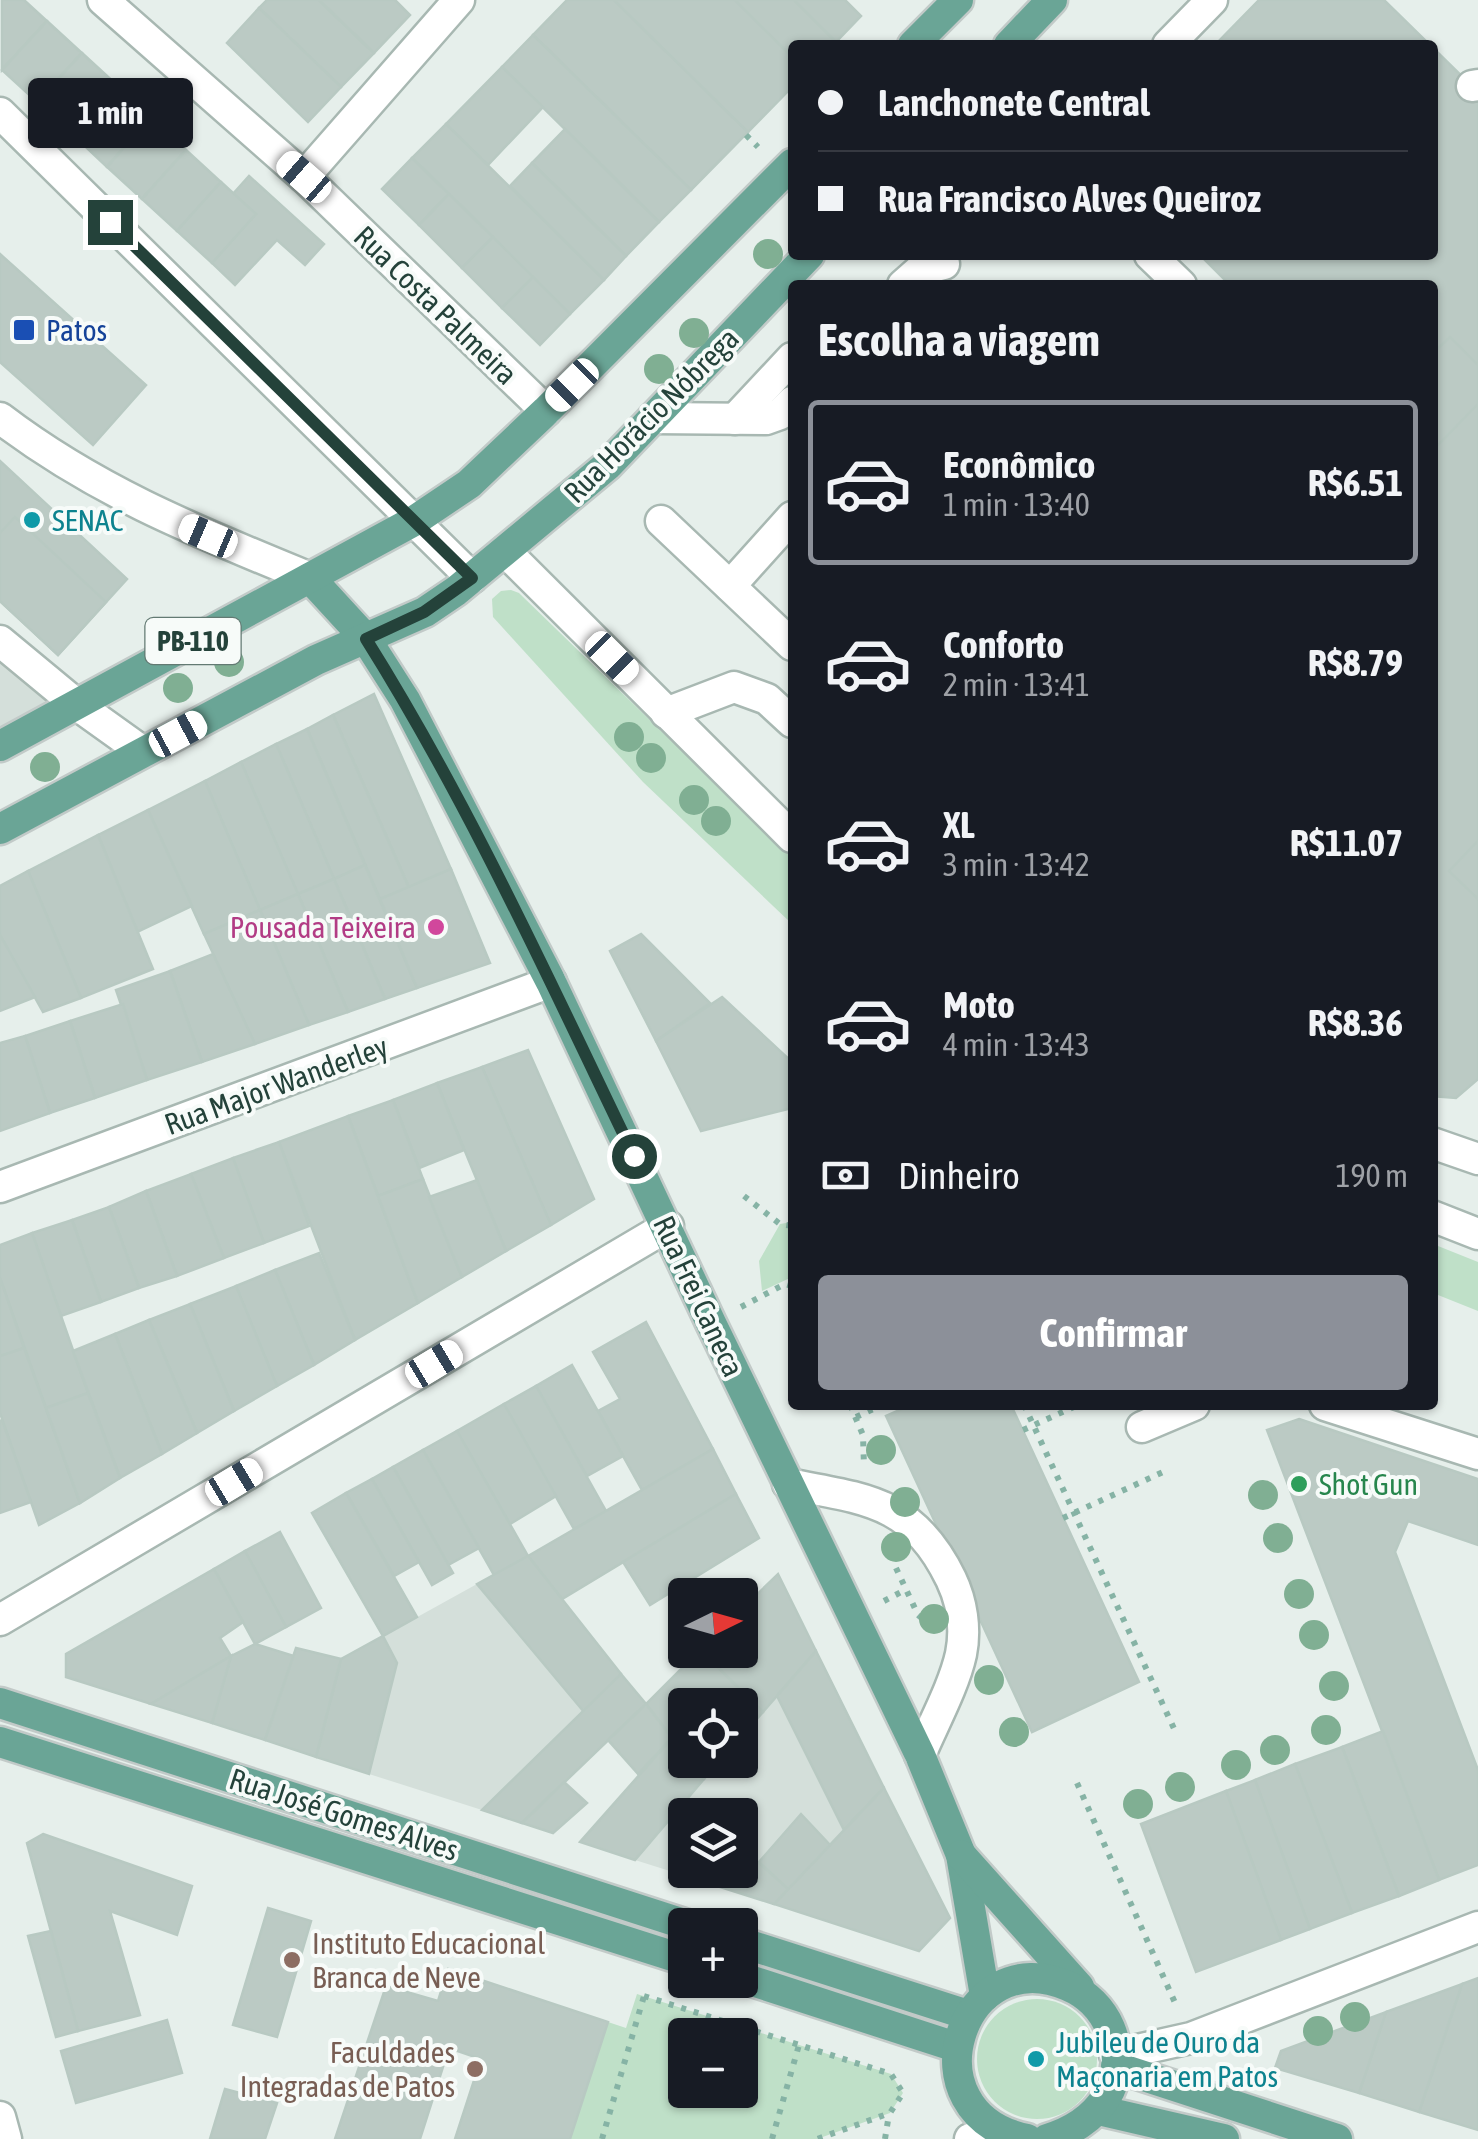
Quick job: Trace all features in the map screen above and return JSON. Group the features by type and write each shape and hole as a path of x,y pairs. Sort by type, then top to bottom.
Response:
{"main road":[{"path":"918,40 958,0"},
{"path":"1015,40 1052,0"},
{"path":"310,578 414,521 468,484 788,168"},
{"name":"Rua Horácio Nóbrega","path":"366,639 438,604 608,465 804,260"},
{"name":"Rua Frei Caneca","path":"310,578 366,639 405,700 551,982 920,1755 961,1855 976,2006"},
{"name":"PB-110","path":"0,746 310,578"},
{"name":"PB-110","path":"0,829 316,660 366,639"},
{"name":"Rua José Gomes Alves","path":"0,1703 668,1919"},
{"name":"Rua José Gomes Alves","path":"0,1742 668,1955"},
{"name":"Rua Frei Caneca","path":"961,1855 1088,1997 1110,2028 1115,2061"},
{"path":"758,1947 976,2006"},
{"path":"1027,2139 983,2134 960,2085 956,2047 976,2006 998,1988 1029,1978 1060,1982 1088,1997"},
{"path":"758,1983 956,2047"},
{"path":"1047,2139 1084,2124 1098,2110 1112,2086 1115,2061 1337,2139"},
{"path":"1098,2110 1224,2139"}],"street":[{"name":"Rua Costa Palmeira","path":"103,0 304,177 546,411"},
{"path":"304,177 459,0"},
{"path":"1173,40 1212,0"},
{"path":"0,113 472,578"},
{"path":"1155,260 1176,280"},
{"path":"909,280 920,270 944,268"},
{"path":"735,419 788,362"},
{"path":"652,418 766,419 788,406"},
{"path":"0,418 147,510 310,578"},
{"path":"661,520 788,641"},
{"path":"730,586 788,522"},
{"path":"505,550 788,833"},
{"path":"0,641 76,704 144,752"},
{"path":"666,712 734,687 765,683 788,693"},
{"path":"734,687 767,699 788,718"},
{"name":"Rua Major Wanderley","path":"0,1188 551,982"},
{"path":"1438,1145 1478,1159"},
{"path":"1438,1218 1478,1234"},
{"path":"0,1620 668,1226"},
{"path":"1142,1427 1182,1410"},
{"path":"1340,1410 1478,1454"},
{"path":"788,1484 858,1497 914,1523 936,1549 948,1572 964,1620 961,1655 920,1755"},
{"path":"1115,2061 1191,2038 1478,1928"},
{"path":"0,2117 6,2139"}],"path":[{"path":"744,1196 780,1224 788,1225"},
{"path":"711,1323 788,1285"},
{"path":"1026,1410 1177,1735"},
{"path":"1022,1430 1067,1410"},
{"path":"1063,1518 1163,1472"},
{"path":"1106,1610 1117,1606"},
{"path":"1076,1783 1191,2038"},
{"path":"602,2139 644,1996 668,1960"},
{"path":"644,1996 891,2074 903,2094 890,2112 884,2139"},
{"path":"772,2139 799,2045"},
{"path":"816,2139 890,2112"}],"shaded area":[{"path":"0,636 76,704 0,747"},
{"path":"477,1584 584,1712 482,1810 369,1774 397,1663 383,1636"},
{"path":"816,1651 884,1788 788,1889 758,1862 758,1798 688,1798 706,1778 758,1778 758,1717"},
{"path":"668,1822 668,1870 635,1860"}],"green space":[{"path":"501,591 519,593 788,854 788,920 643,782 493,617 492,599"},
{"path":"788,1223 788,1279 762,1291 759,1261 780,1224"},
{"path":"1438,1246 1478,1262 1478,1311 1438,1295"},
{"path":"637,1994 713,2018 668,2018 668,2108 758,2108 758,2032 891,2074 903,2093 890,2113 817,2139 570,2139 608,2022 626,2028"},
{"path":"1037,1999 1060,2004 1079,2017 1092,2036 1097,2059 1092,2082 1079,2101 1060,2114 1037,2119 1014,2114 995,2101 982,2082 977,2059 982,2036 995,2017 1014,2004"}],"building":[{"path":"2,0 24,0 47,21 2,70"},
{"path":"267,0 319,0 374,53 341,87 259,8"},
{"path":"319,0 395,0 410,15 374,53"},
{"path":"567,0 614,0 748,132 691,190 533,35"},
{"path":"614,0 735,0 788,53 788,91 748,132"},
{"path":"735,0 794,0 834,40 788,40 788,53"},
{"path":"794,0 845,0 861,16 834,40"},
{"path":"1259,0 1384,0 1425,40 1220,40"},
{"path":"259,8 341,87 308,122 227,43"},
{"path":"47,21 82,53 37,102 2,70"},
{"path":"533,35 691,190 659,222 502,67"},
{"path":"82,53 117,85 72,134 37,102"},
{"path":"1438,53 1478,92 1478,1079 1456,1098 1438,1096 1438,280 1225,280 1205,260 1438,260"},
{"path":"502,67 543,107 488,165 446,124"},
{"path":"117,85 151,117 107,167 72,134"},
{"path":"151,117 186,150 142,199 107,167"},
{"path":"446,124 604,280 570,314 412,158"},
{"path":"565,129 659,222 626,256 532,163"},
{"path":"186,150 221,182 177,231 142,199"},
{"path":"412,158 449,194 419,225 382,189"},
{"path":"532,163 626,256 604,280 510,186"},
{"path":"249,176 324,244 305,265 277,240 235,285 212,263 256,214 233,194"},
{"path":"221,182 256,214 212,263 177,231"},
{"path":"449,194 493,237 462,268 419,225"},
{"path":"493,237 533,277 502,308 462,268"},
{"path":"0,254 146,385 93,445 0,362"},
{"path":"533,277 570,314 540,345 502,308"},
{"path":"1450,337 1478,365 1478,404 1438,445 1438,348"},
{"name":"SENAC","path":"0,461 127,579 58,655 0,601"},
{"name":"SENAC","path":"15,517 106,602 58,655 0,601 0,533"},
{"path":"374,694 451,869 409,888 333,715"},
{"path":"333,715 409,888 380,899 307,729"},
{"path":"307,729 365,865 334,879 276,744"},
{"path":"276,744 334,879 298,894 241,762"},
{"path":"241,762 298,894 260,910 205,781"},
{"path":"205,781 260,910 204,934 148,810"},
{"path":"148,810 192,906 137,932 98,835"},
{"path":"98,835 153,969 81,998 28,871"},
{"path":"1478,841 1478,899 1449,871"},
{"path":"365,865 417,988 385,999 334,879"},
{"path":"451,869 490,963 417,988 380,899"},
{"path":"28,871 81,998 43,1012 0,935 0,886"},
{"path":"334,879 385,999 348,1012 298,894"},
{"path":"298,894 348,1012 309,1025 260,910"},
{"path":"260,910 309,1025 255,1044 204,934"},
{"path":"641,934 710,1003 656,1041 610,951"},
{"path":"0,935 35,997 0,1011"},
{"path":"213,954 255,1044 202,1062 170,971"},
{"path":"170,971 202,1062 147,1080 116,990"},
{"path":"722,997 788,1058 788,1109 701,1131 656,1041"},
{"path":"123,1004 147,1080 95,1098 70,1021"},
{"path":"70,1021 95,1098 50,1113 25,1036"},
{"path":"25,1036 50,1113 0,1131 0,1043"},
{"path":"528,1050 594,1199 551,1225 482,1067"},
{"path":"482,1067 551,1225 506,1251 437,1083"},
{"path":"437,1083 464,1150 419,1168 393,1100"},
{"path":"393,1100 423,1179 378,1196 348,1116"},
{"path":"348,1116 418,1303 355,1340 279,1142"},
{"path":"279,1142 309,1226 264,1243 233,1158"},
{"path":"233,1158 264,1243 224,1258 191,1174"},
{"path":"191,1174 224,1258 177,1276 146,1191"},
{"path":"423,1179 462,1277 418,1303 378,1196"},
{"path":"477,1180 506,1251 462,1277 429,1197"},
{"path":"146,1191 177,1276 139,1288 109,1207"},
{"path":"109,1207 139,1288 101,1302 72,1220"},
{"path":"72,1220 101,1302 61,1316 32,1233"},
{"path":"32,1233 88,1393 46,1408 0,1278 0,1245"},
{"path":"319,1253 355,1340 314,1365 275,1270"},
{"path":"275,1270 314,1365 277,1386 236,1286"},
{"path":"0,1278 24,1348 0,1356"},
{"path":"236,1286 277,1386 234,1411 190,1304"},
{"path":"190,1304 234,1411 197,1433 149,1320"},
{"path":"149,1320 197,1433 162,1454 115,1334"},
{"path":"646,1322 713,1449 642,1490 598,1411 620,1399 593,1352"},
{"path":"115,1334 162,1454 120,1478 73,1351"},
{"path":"24,1348 80,1503 39,1525 0,1413 0,1356"},
{"path":"572,1365 623,1456 587,1476 536,1386"},
{"path":"536,1386 606,1511 574,1529 504,1404"},
{"path":"88,1393 120,1478 80,1503 46,1408"},
{"path":"504,1404 556,1496 510,1524 457,1431"},
{"path":"900,1410 1013,1410 1139,1682 1032,1732 886,1416"},
{"path":"1299,1419 1478,1479 1478,1545 1408,1521 1395,1552 1478,1770 1478,1865 1439,1880 1267,1430"},
{"path":"0,1421 31,1502 0,1513"},
{"path":"457,1431 528,1556 494,1575 423,1450"},
{"path":"713,1449 736,1494 562,1599 528,1556"},
{"path":"423,1450 479,1548 448,1565 393,1467"},
{"path":"393,1467 453,1573 432,1585 372,1479"},
{"path":"372,1479 419,1562 394,1576 346,1493"},
{"path":"346,1493 417,1617 383,1636 312,1513"},
{"path":"736,1494 759,1538 694,1578 668,1578 668,1594 650,1605 623,1562"},
{"path":"280,1532 321,1608 286,1627 245,1551"},
{"path":"245,1551 286,1627 255,1644 214,1569"},
{"path":"528,1556 621,1674 584,1712 477,1584"},
{"path":"214,1569 243,1622 220,1638 231,1656 151,1704 66,1677 66,1654"},
{"path":"778,1574 816,1651 763,1712 758,1707 758,1688 739,1688 718,1668 758,1668 758,1593"},
{"path":"383,1636 397,1663 369,1774 316,1757 341,1659"},
{"path":"255,1644 294,1656 265,1740 212,1723 231,1656"},
{"path":"296,1648 341,1659 316,1757 265,1740"},
{"path":"816,1651 884,1788 844,1830 777,1696"},
{"path":"231,1656 212,1723 151,1704"},
{"path":"682,1668 718,1668 739,1688 668,1688 668,1733 646,1704"},
{"path":"621,1674 646,1704 522,1823 482,1810"},
{"path":"646,1704 668,1733 668,1742 638,1774 608,1740"},
{"path":"1383,1731 1439,1880 1399,1896 1342,1747"},
{"path":"668,1743 668,1778 704,1779 688,1798 668,1798 668,1821 635,1860 580,1842"},
{"path":"1342,1747 1399,1896 1352,1913 1295,1764"},
{"path":"1295,1764 1352,1913 1310,1929 1255,1780"},
{"path":"1255,1780 1310,1929 1281,1940 1226,1791"},
{"path":"564,1782 587,1803 553,1833 522,1823"},
{"path":"884,1788 950,1918 919,1951 774,1904"},
{"path":"1226,1791 1281,1940 1196,1972 1141,1824"},
{"path":"801,1814 830,1845 788,1889 759,1862"},
{"path":"43,1834 192,1886 177,1935 110,1911 140,2015 78,2031 27,1843"},
{"path":"758,1862 788,1889 774,1904 724,1888 758,1888"},
{"path":"268,1908 311,1921 277,2037 233,2025"},
{"path":"51,1931 78,2031 56,2037 28,1936"},
{"name":"Faculdades Integradas de Patos","path":"448,1969 608,2022 570,2139 455,2139 481,2059 449,2048 420,2139 335,2139 386,1986 438,2001"},
{"path":"1478,1978 1478,2130 1419,2112 1462,1984"},
{"path":"1462,1984 1419,2112 1359,2093 1386,2012"},
{"path":"1386,2012 1359,2093 1275,2068 1281,2051"},
{"path":"167,2020 182,2073 76,2103 61,2051"},
{"path":"225,2089 277,2103 265,2139 210,2139"}],"place":[{"name":"Patos","path":"24,330"},
{"name":"SENAC","path":"32,520"},
{"name":"Pousada Teixeira","path":"436,927"},
{"name":"Shot Gun","path":"1299,1484"},
{"name":"Instituto Educacional Branca de Neve","path":"292,1960"},
{"name":"Jubileu de Ouro da Maçonaria em Patos","path":"1036,2059"},
{"name":"Faculdades Integradas de Patos","path":"475,2069"}],"route":[{"path":"110,222 472,578 424,612 366,639 405,700 551,982 634,1156"}]}
